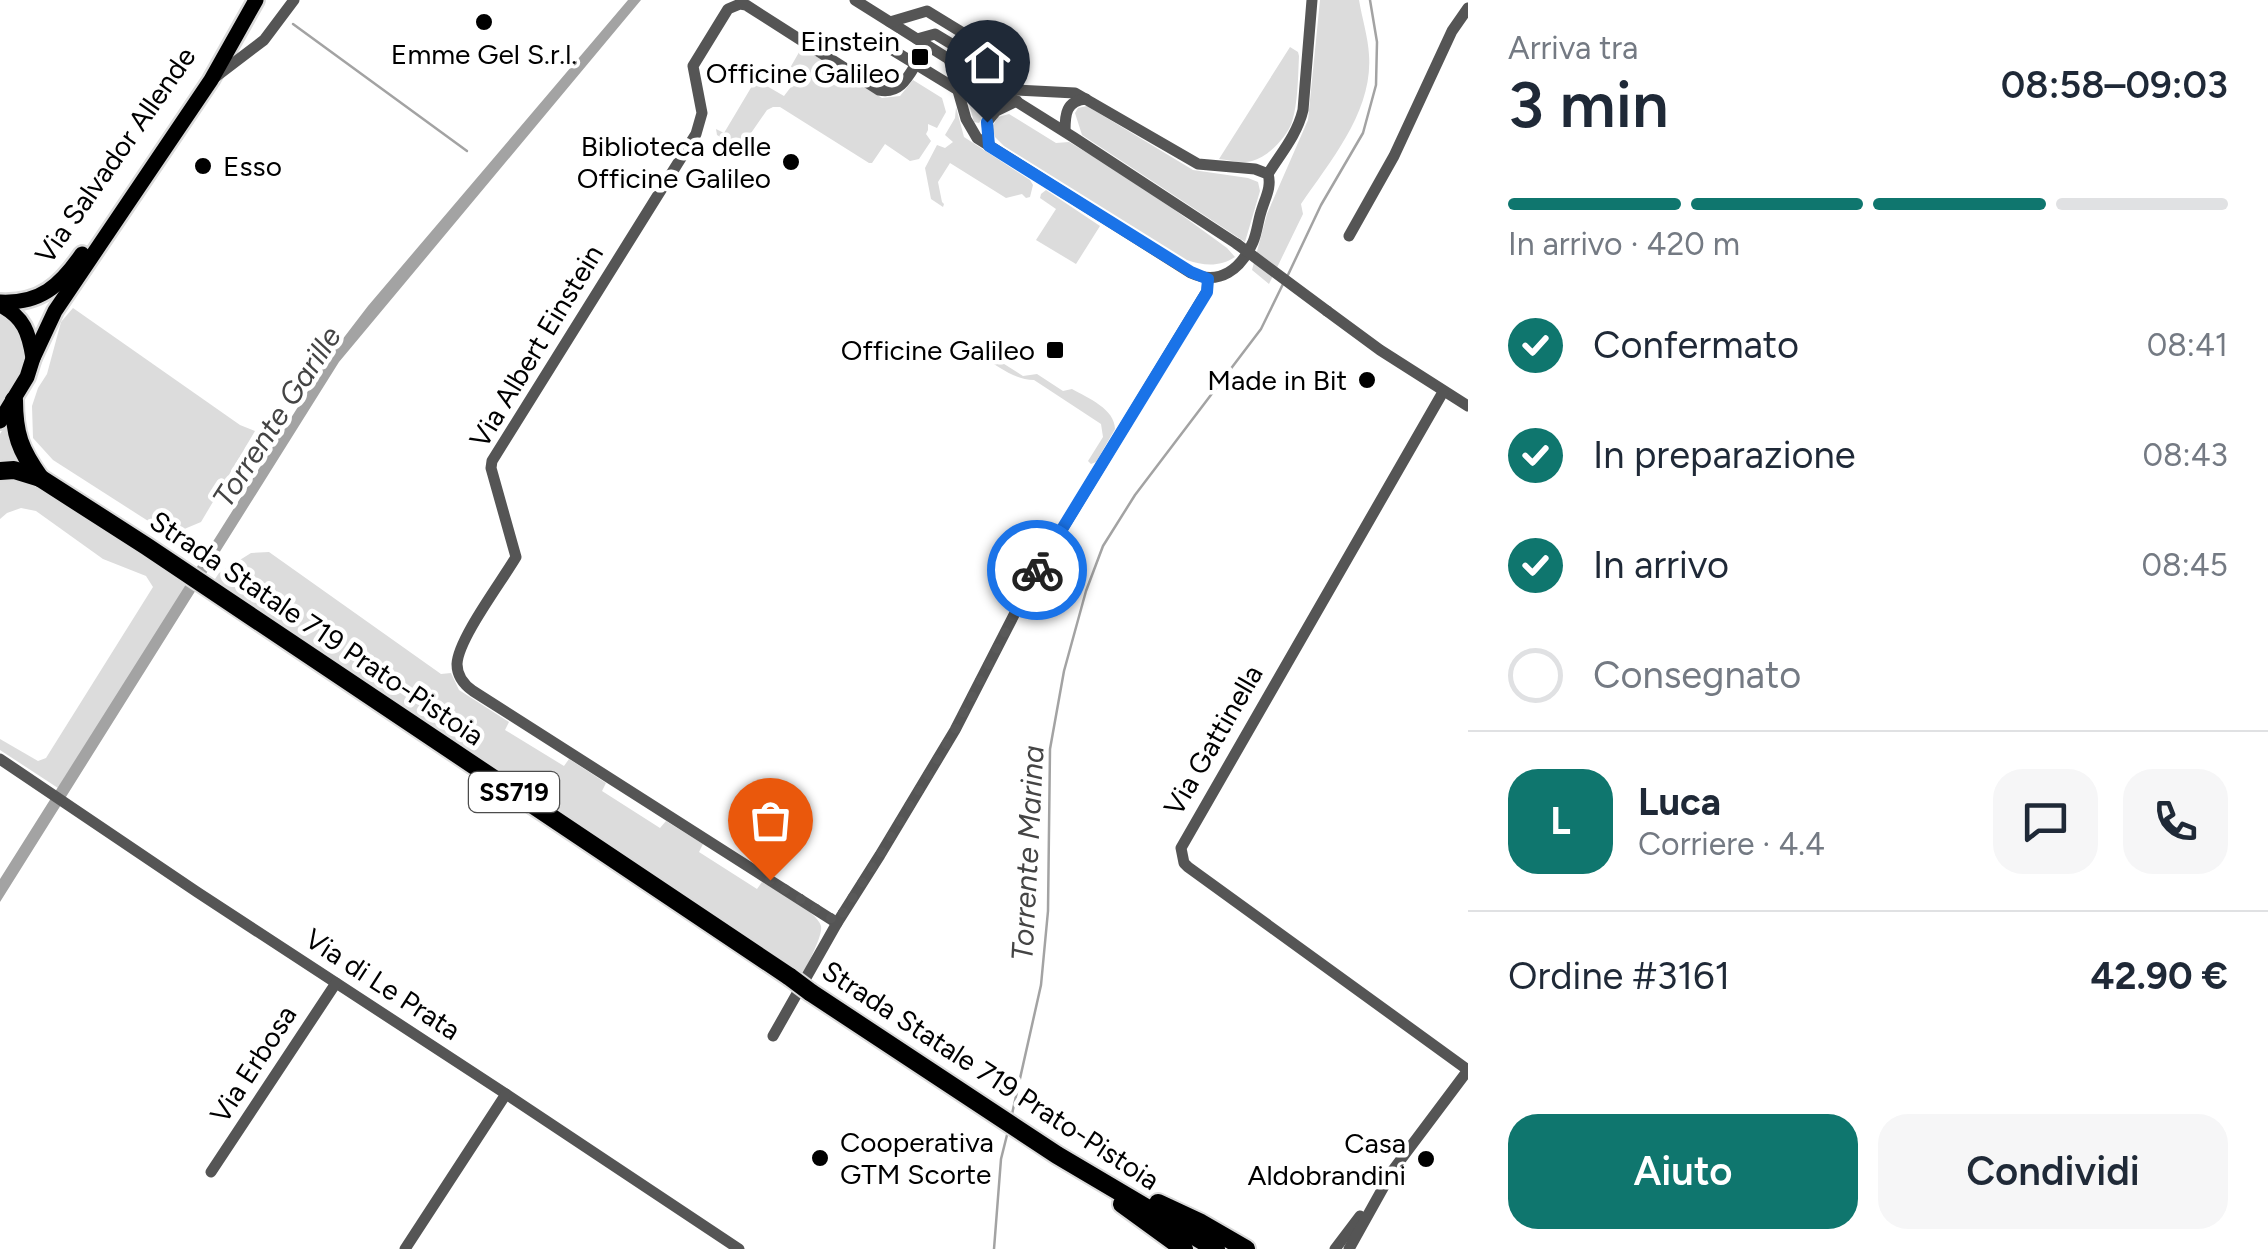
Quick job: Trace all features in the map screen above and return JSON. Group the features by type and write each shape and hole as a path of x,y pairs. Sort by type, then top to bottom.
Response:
{"highway":[{"name":"SS719","path":"14,400 15,431 23,455 40,478"},
{"name":"SS719","path":"0,471 14,470 40,478"},
{"name":"Strada Statale 719 Prato-Pistoia","path":"40,478 967,1097 1216,1249"},
{"path":"1060,1156 1184,1249"},
{"path":"1060,1156 1201,1223 1246,1249"}],"main road":[{"name":"Via Salvador Allende","path":"0,303 31,300 46,293 74,265 199,81 246,0"},
{"name":"Via Salvador Allende","path":"0,421 27,377 55,310 211,80 256,0"},
{"name":"Via Salvador Allende","path":"0,303 22,321 30,335 32,358"}],"street":[{"name":"Via Salvador Allende","path":"211,80 264,40 294,0"},
{"path":"856,0 1237,244 1380,350 1468,406"},
{"path":"949,59 968,126 977,138 1208,279 1230,271 1252,244 1268,192 1268,174 1299,126 1312,0"},
{"name":"Via Albert Einstein","path":"837,922 466,686 457,664 461,646 516,557 492,461 696,134 702,113 693,66 728,9 746,5 879,90 898,88 916,64"},
{"path":"1349,236 1394,156 1452,31 1468,8"},
{"path":"890,22 927,11 976,41 980,78"},
{"path":"917,39 935,34 978,60"},
{"path":"886,46 958,90"},
{"path":"997,89 1070,92 1198,164 1255,169 1268,174"},
{"path":"1065,132 1069,105 1088,99"},
{"path":"989,146 987,122 996,112 1016,102"},
{"path":"773,1036 837,922 950,739 1035,574 1207,292 1208,279"},
{"name":"Via Gattinella","path":"1443,392 1182,848 1188,867 1468,1070"},
{"name":"Via di Le Prata","path":"0,759 739,1249"},
{"name":"Via Erbosa","path":"212,1172 336,983"},
{"path":"1349,1248 1403,1154 1468,1070"},
{"path":"406,1249 506,1094"},
{"path":"1335,1249 1384,1184"}],"shaded area":[{"path":"628,0 641,0 339,362 0,902 0,879 332,353"},
{"path":"1320,0 1359,0 1368,48 1368,76 1348,134 1301,204 1303,214 1269,284 1252,270 1267,214 1308,120"},
{"path":"802,47 882,98 900,96 913,80 942,98 946,112 937,128 928,124 926,134 931,141 919,159 910,161 885,144 869,163 780,107 767,110 740,149 717,135 716,129 724,133 758,81 784,96 800,75 790,68"},
{"path":"1290,47 1299,56 1298,81 1294,115 1286,134 1258,159 1219,159"},
{"path":"965,80 996,97 997,101 979,123 974,122"},
{"path":"1087,106 1193,170 1258,182 1260,191 1245,242 1082,135 1075,113"},
{"path":"956,107 964,137 1030,180 1030,197 1022,194 1006,198 950,163 938,182 943,207 931,199 925,168 937,145 945,148 953,142 945,135 955,118"},
{"path":"1009,114 1056,143 1069,142 1096,158 1172,208 1235,257 1212,264 1187,260 1004,146 992,127 998,117"},
{"path":"1046,190 1100,226 1076,264 1036,240 1056,209 1040,198"},
{"path":"73,308 240,425 255,431 201,522 170,535 53,460 33,438 32,406 47,374 61,322"},
{"path":"0,314 21,335 24,358 0,406"},
{"path":"979,350 1023,376 1037,374 1063,391 1072,389 1106,410 1115,429 1096,462 1088,461 1103,437 1101,424 1034,380 1000,368 980,355"},
{"path":"7,423 26,468 0,465 0,434"},
{"path":"0,476 32,483 188,584 58,788 0,750 0,739 38,761 46,758 153,587 146,576 103,559 36,511 21,508 0,519"},
{"path":"269,552 441,674 451,673 459,690 509,722 505,730 564,766 569,759 606,783 602,791 660,828 666,821 703,844 699,852 757,889 762,882 804,908 818,920 821,930 804,972 796,971 213,582 219,573 251,553"}],"waterway":[{"name":"Torrente Marina","path":"1287,277 1321,205 1363,133 1376,85 1377,42 1370,0"},
{"path":"293,24 467,151"},
{"name":"Torrente Marina","path":"1012,1114 1041,985 1048,911 1050,749 1064,671 1086,591 1103,546 1135,495 1261,329 1283,284"},
{"name":"Torrente Marina","path":"994,1249 1001,1159 1008,1131"}],"way so far":[{"path":"770,880 837,922 955,730 1037,570"}],"place":[{"name":"Emme Gel S.r.l.","path":"484,22"},
{"name":"Einstein Officine Galileo","path":"920,57"},
{"name":"Biblioteca delle Officine Galileo","path":"791,162"},
{"name":"Esso","path":"203,166"},
{"name":"Officine Galileo","path":"1055,350"},
{"name":"Made in Bit","path":"1367,380"},
{"name":"Cooperativa GTM Scorte","path":"820,1158"},
{"name":"Casa Aldobrandini","path":"1426,1159"}],"route":[{"path":"987,122 989,146 1208,279 1207,292 1037,570"}],"water label":[{"name":"Torrente Garille","path":"277,417"}]}
